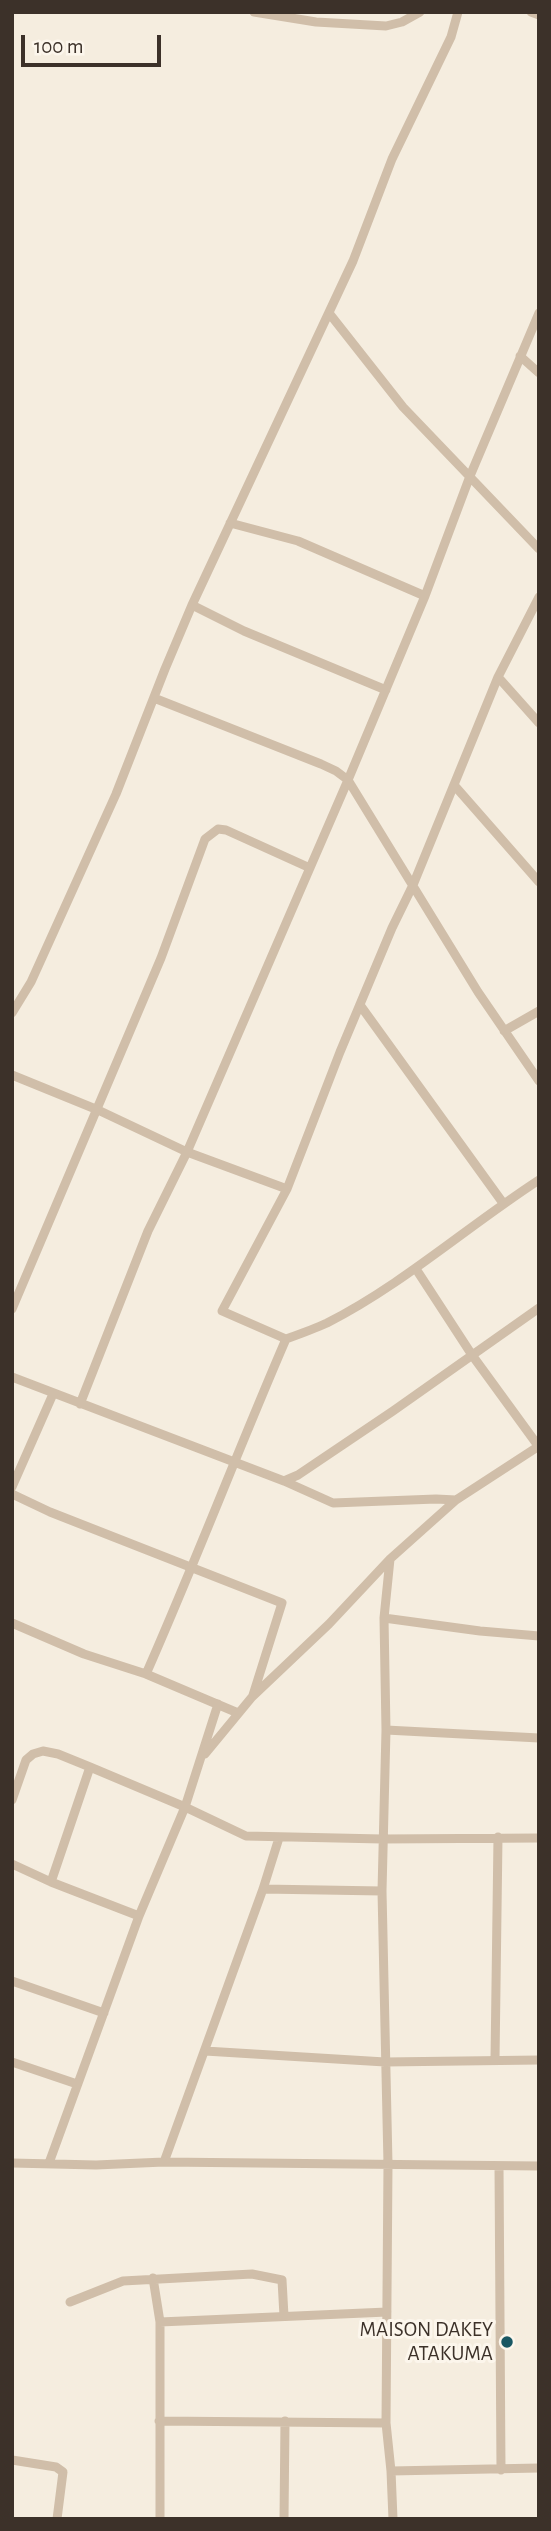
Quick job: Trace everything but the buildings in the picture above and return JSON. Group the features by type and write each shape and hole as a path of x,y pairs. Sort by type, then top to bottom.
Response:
{"street":[{"path":"254,12 316,22 386,26 402,22 420,12"},
{"path":"12,1013 31,982 116,794 192,605 353,261 392,159 451,37 458,12"},
{"path":"531,12 539,15"},
{"path":"329,313 403,407 539,550"},
{"path":"80,1404 148,1231 187,1152 386,690 425,596 470,475 539,313"},
{"path":"520,356 539,373"},
{"path":"230,523 298,541 425,596"},
{"path":"539,597 498,677 414,884 392,928 360,1005 287,1189 222,1311 286,1339 327,1323 416,1269 503,1203 539,1180"},
{"path":"192,605 244,631 386,690"},
{"path":"498,677 539,723"},
{"path":"155,698 321,764 348,780 504,1031 539,1081"},
{"path":"454,785 539,882"},
{"path":"12,1308 161,958 205,839 218,829 226,830 310,868"},
{"path":"360,1005 503,1203"},
{"path":"504,1031 539,1011"},
{"path":"12,1075 98,1110 187,1152 287,1189"},
{"path":"200,1763 252,1697 329,1624 390,1559 456,1500 539,1446 472,1355 416,1269"},
{"path":"284,1481 298,1475 393,1411 539,1308"},
{"path":"146,1674 286,1339"},
{"path":"12,1377 284,1481 333,1503 456,1500"},
{"path":"12,1487 54,1394"},
{"path":"12,1494 50,1512 282,1603 252,1697"},
{"path":"390,1559 384,1618 386,1731 382,1891 388,2164 386,2423 393,2519"},
{"path":"384,1618 539,1636"},
{"path":"12,1623 84,1654 146,1674 238,1713"},
{"path":"49,2163 139,1916 185,1807 218,1704"},
{"path":"386,1731 539,1738"},
{"path":"12,1800 26,1760 33,1754 50,1752 185,1807 246,1836 539,1839"},
{"path":"51,1882 90,1767"},
{"path":"495,2060 498,1837"},
{"path":"164,2162 279,1838"},
{"path":"12,1864 139,1916"},
{"path":"263,1889 382,1891"},
{"path":"12,1981 104,2013"},
{"path":"205,2052 385,2062 539,2060"},
{"path":"12,2062 77,2084"},
{"path":"12,2163 539,2166"},
{"path":"499,2166 501,2470"},
{"path":"70,2302 123,2281 252,2274 282,2280 284,2316"},
{"path":"153,2278 160,2322 160,2519"},
{"path":"160,2322 387,2312"},
{"path":"159,2421 386,2423"},
{"path":"285,2421 285,2519"},
{"path":"12,2460 56,2467 63,2472 57,2519"},
{"path":"391,2471 539,2468"}],"place":[{"name":"MAISON DAKEY ATAKUMA","path":"507,2342"}]}
